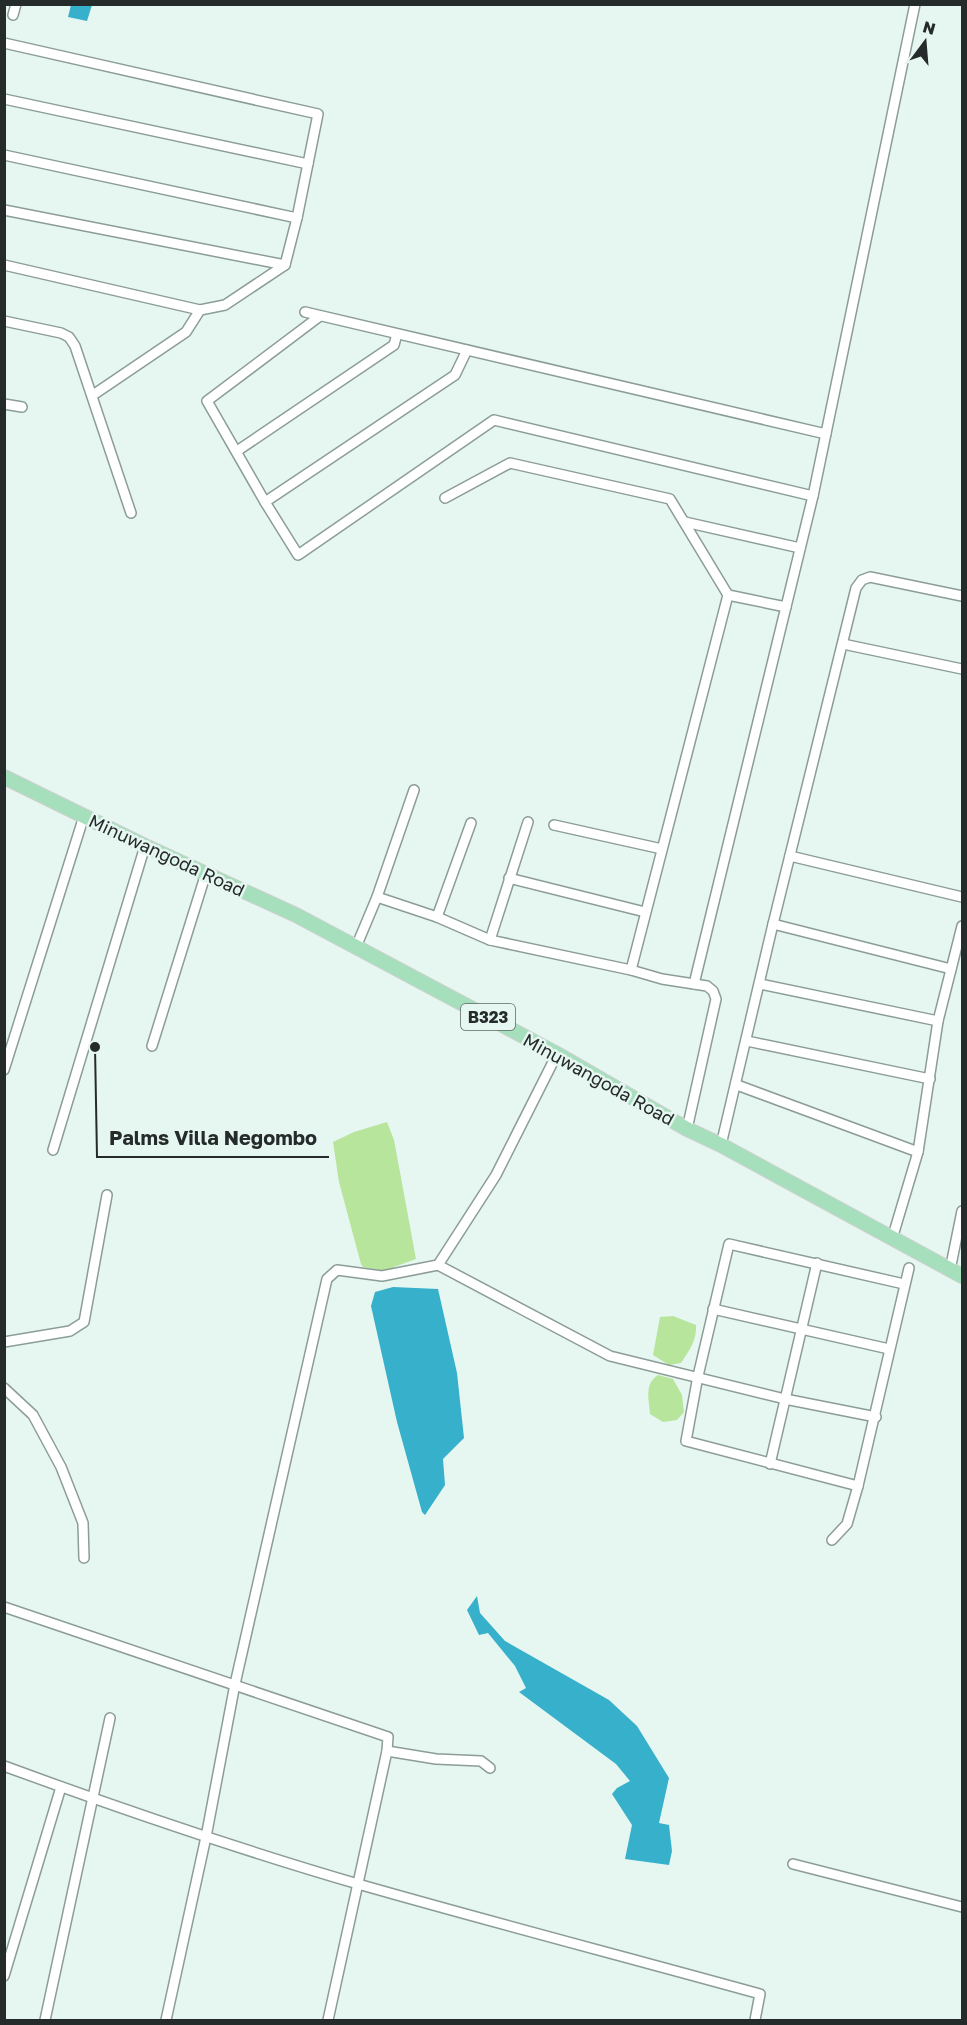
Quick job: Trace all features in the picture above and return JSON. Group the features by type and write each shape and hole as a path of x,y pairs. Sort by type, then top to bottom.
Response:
{"main road":[{"name":"Minuwangoda Road","path":"4,777 296,915 557,1054 687,1129 721,1145 963,1276"}],"street":[{"path":"13,15 16,4"},
{"path":"694,984 813,496 915,4"},
{"path":"4,44 318,114 285,265 225,304 200,310 4,264"},
{"path":"4,99 308,164"},
{"path":"4,155 297,218"},
{"path":"4,210 285,265"},
{"path":"93,395 186,332 200,310"},
{"path":"305,312 826,434"},
{"path":"320,316 207,401 298,555 494,420 813,496"},
{"path":"4,321 61,333 69,337 75,346 131,513"},
{"path":"237,451 394,345 397,334"},
{"path":"265,502 454,375 467,350"},
{"path":"4,404 22,407"},
{"path":"445,498 510,463 670,499 728,595 631,970"},
{"path":"685,522 800,548"},
{"path":"721,1145 856,588 862,580 870,577 963,596"},
{"path":"728,595 786,607"},
{"path":"843,644 963,669"},
{"path":"356,947 377,897 414,790"},
{"path":"4,1070 84,816"},
{"path":"489,940 528,822"},
{"path":"437,917 471,823"},
{"path":"554,825 662,849"},
{"path":"53,1150 146,846"},
{"path":"790,856 963,897"},
{"path":"152,1046 206,873"},
{"path":"509,878 645,912"},
{"path":"377,897 437,917 489,940 631,970 662,979 707,986 713,991 716,999 687,1129"},
{"path":"773,924 951,969"},
{"path":"892,1239 918,1152 938,1021 963,926"},
{"path":"760,984 938,1021"},
{"path":"747,1041 930,1079"},
{"path":"438,1265 496,1174 557,1054"},
{"path":"736,1085 918,1152"},
{"path":"4,1342 70,1331 84,1322 107,1195"},
{"path":"950,1270 963,1212"},
{"path":"858,1486 686,1441 713,1309 729,1244 904,1284"},
{"path":"770,1464 817,1263"},
{"path":"166,2020 206,1837 235,1684 327,1279 337,1270 382,1275 438,1265 610,1356 785,1399 876,1417"},
{"path":"832,1540 847,1524 858,1486 876,1417 889,1349 909,1268"},
{"path":"713,1309 889,1349"},
{"path":"4,1388 33,1415 62,1467 82,1522 84,1558"},
{"path":"4,1607 388,1737 387,1751 328,2020"},
{"path":"45,2020 110,1718"},
{"path":"387,1751 436,1759 481,1761 490,1768"},
{"path":"4,1767 206,1837 357,1884 760,1994 755,2020"},
{"path":"4,1976 60,1787"},
{"path":"794,1864 963,1907"}],"green space":[{"path":"387,1122 394,1140 416,1259 394,1267 390,1272 363,1267 361,1264 339,1182 333,1142 354,1132"},
{"path":"673,1316 696,1325 696,1330 692,1345 681,1363 669,1365 653,1355 660,1317"},
{"path":"658,1375 673,1379 682,1395 684,1412 677,1420 663,1422 650,1414 649,1387"}],"water":[{"path":"71,5 92,5 87,21 68,17"},
{"path":"393,1287 438,1289 457,1373 464,1438 443,1459 445,1485 425,1515 422,1512 397,1422 371,1306 375,1292"},
{"path":"477,1596 480,1613 505,1641 609,1700 637,1726 669,1778 659,1823 669,1825 672,1851 669,1865 625,1859 632,1825 612,1794 617,1788 630,1781 616,1764 519,1692 526,1688 515,1666 488,1633 479,1635 467,1610"}],"place":[{"name":"Palms Villa Negombo","path":"95,1047"}]}
